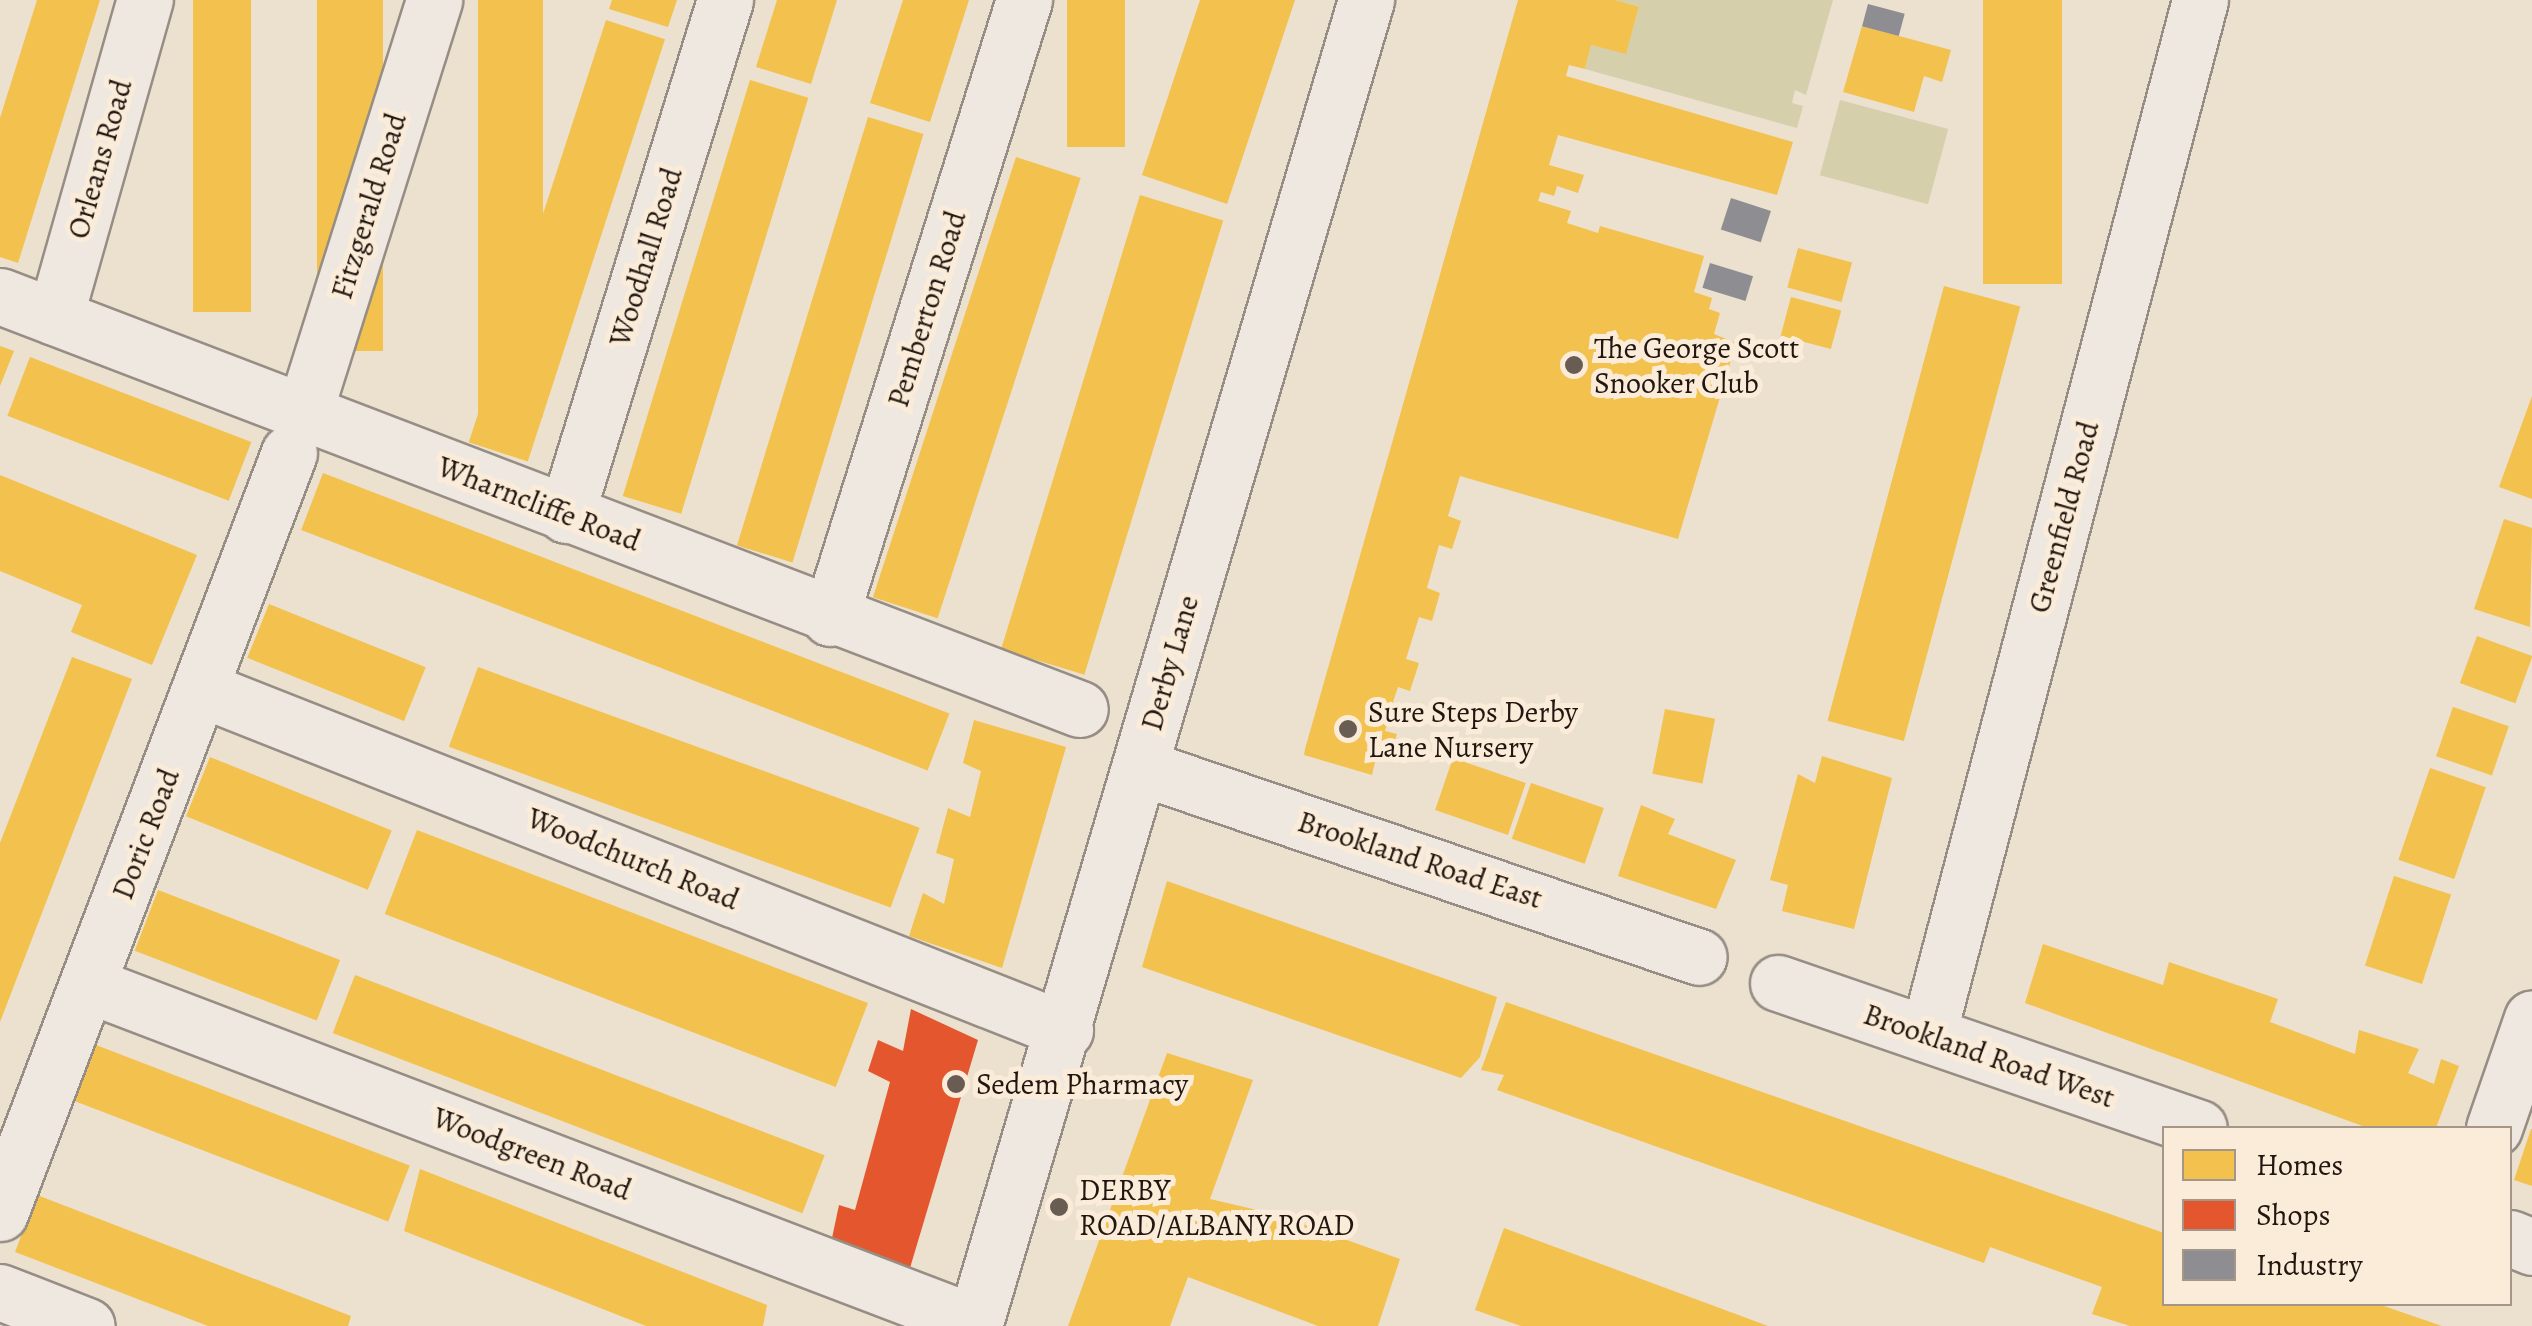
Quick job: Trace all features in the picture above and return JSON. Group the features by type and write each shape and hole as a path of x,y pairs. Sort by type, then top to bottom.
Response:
{"street":[{"name":"Orleans Road","path":"55,317 145,0"},
{"name":"Fitzgerald Road","path":"297,433 434,0"},
{"name":"Woodhall Road","path":"566,515 725,0"},
{"name":"Pemberton Road","path":"830,618 1024,0"},
{"name":"Derby Lane","path":"975,1325 1366,0"},
{"name":"Greenfield Road","path":"1928,1034 2200,0"},
{"name":"Wharncliffe Road","path":"0,296 55,317 297,433 566,515 830,618 1080,709"},
{"name":"Doric Road","path":"0,1214 297,433"},
{"name":"Woodchurch Road","path":"201,688 1065,1030"},
{"name":"Brookland Road East","path":"1140,766 1699,957"},
{"name":"Brookland Road West","path":"1778,984 2193,1126"},
{"name":"Woodgreen Road","path":"89,985 975,1325"},
{"path":"2495,1126 2532,1018"},
{"path":"0,1292 87,1326"}],"shaded area":[{"path":"1615,0 1833,0 1806,95 1795,90 1792,103 1803,106 1797,128 1585,69 1591,45 1626,53 1639,8"},
{"path":"1840,100 1948,129 1928,204 1820,175"}],"building: Homes":[{"path":"37,0 100,0 18,263 0,257 0,118"},
{"path":"193,0 251,0 251,312 193,312"},
{"path":"317,0 383,0 383,351 317,351"},
{"path":"478,0 543,0 543,417 478,417"},
{"path":"612,0 677,0 668,27 609,9"},
{"path":"777,0 837,0 811,84 756,67"},
{"path":"903,0 969,0 930,122 870,103"},
{"path":"1067,0 1125,0 1125,147 1067,147"},
{"path":"1200,0 1295,0 1227,204 1142,175"},
{"path":"1518,0 1615,0 1639,7 1626,54 1591,45 1585,69 1569,65 1566,76 1793,142 1777,195 1558,135 1549,165 1584,175 1578,193 1557,186 1554,196 1541,192 1538,201 1571,211 1567,223 1598,233 1600,226 1704,256 1694,292 1712,298 1709,309 1720,313 1714,334 1736,343 1678,539 1460,476 1448,516 1461,521 1452,549 1439,545 1427,588 1440,593 1432,621 1419,617 1406,659 1419,663 1410,691 1398,687 1393,702 1385,731 1397,734 1389,761 1376,757 1372,775 1304,755 1305,749"},
{"path":"1983,0 2062,0 2062,284 1983,284"},
{"path":"606,20 665,39 528,461 469,442"},
{"path":"1862,26 1951,50 1942,82 1924,76 1914,112 1843,92"},
{"path":"750,80 808,98 681,514 623,496"},
{"path":"868,117 923,134 792,562 737,545"},
{"path":"1016,157 1081,178 938,618 873,597"},
{"path":"1140,195 1223,220 1084,675 1001,649"},
{"path":"1798,248 1852,262 1841,302 1787,288"},
{"path":"1944,286 2020,306 1904,741 1828,721"},
{"path":"1791,297 1841,310 1831,349 1781,336"},
{"path":"0,346 14,351 0,386"},
{"path":"30,357 251,442 229,501 7,416"},
{"path":"2532,396 2532,499 2499,487"},
{"path":"323,473 949,713 928,770 301,530"},
{"path":"0,475 197,555 152,665 71,632 82,605 0,571"},
{"path":"2504,519 2532,528 2530,627 2474,609"},
{"path":"269,604 426,667 404,721 247,658"},
{"path":"2477,636 2532,656 2515,703 2460,683"},
{"path":"72,657 132,679 0,1022 0,843"},
{"path":"478,667 920,828 891,908 449,747"},
{"path":"2453,707 2509,726 2492,775 2436,756"},
{"path":"1665,709 1715,719 1702,784 1652,774"},
{"path":"974,720 1066,747 1002,968 909,936 923,893 944,904 954,859 936,853 948,808 970,817 981,771 963,763"},
{"path":"1822,756 1892,778 1854,929 1782,911 1788,885 1770,880 1798,774 1815,783"},
{"path":"210,757 392,830 368,890 186,816"},
{"path":"1453,758 1526,783 1508,835 1435,810"},
{"path":"2430,768 2486,787 2454,879 2398,860"},
{"path":"1531,783 1604,808 1585,864 1512,839"},
{"path":"1641,805 1675,819 1668,834 1736,860 1716,909 1618,876"},
{"path":"417,830 868,1003 836,1087 385,914"},
{"path":"2394,876 2451,895 2422,984 2365,965"},
{"path":"1167,881 1497,997 1480,1057 1461,1078 1142,967"},
{"path":"158,890 340,960 317,1021 135,951"},
{"path":"2043,944 2163,985 2169,962 2278,999 2270,1022 2355,1054 2359,1030 2419,1049 2408,1073 2434,1084 2441,1059 2459,1066 2437,1126 2363,1126 2025,1003"},
{"path":"355,975 825,1155 802,1213 333,1033"},
{"path":"1506,1002 2162,1232 2162,1306 2384,1306 2442,1326 2130,1326 2092,1314 2102,1287 1990,1247 1984,1263 1497,1090 1504,1075 1481,1070"},
{"path":"96,1045 410,1165 388,1221 74,1101"},
{"path":"1167,1053 1253,1080 1210,1199 1274,1214 1400,1259 1378,1326 1318,1326 1188,1277 1170,1326 1068,1326"},
{"path":"2532,1129 2532,1186 2514,1180"},
{"path":"420,1169 767,1305 763,1326 646,1326 404,1231"},
{"path":"37,1195 351,1316 348,1326 208,1326 15,1252"},
{"path":"1504,1228 1768,1326 1521,1326 1475,1310"}],"building: Shops":[{"path":"911,1009 978,1040 910,1268 832,1238 839,1205 855,1210 890,1082 868,1071 878,1040 903,1051"}],"building: Industry":[{"path":"1868,4 1905,14 1899,36 1862,26"},
{"path":"1731,198 1771,211 1761,242 1721,229"},
{"path":"1710,263 1753,276 1745,301 1702,288"}],"place":[{"name":"The George Scott Snooker Club","path":"1574,365"},
{"name":"Sure Steps Derby Lane Nursery","path":"1348,729"},
{"name":"Sedem Pharmacy","path":"956,1084"},
{"name":"DERBY ROAD/ALBANY ROAD","path":"1059,1207"}]}
